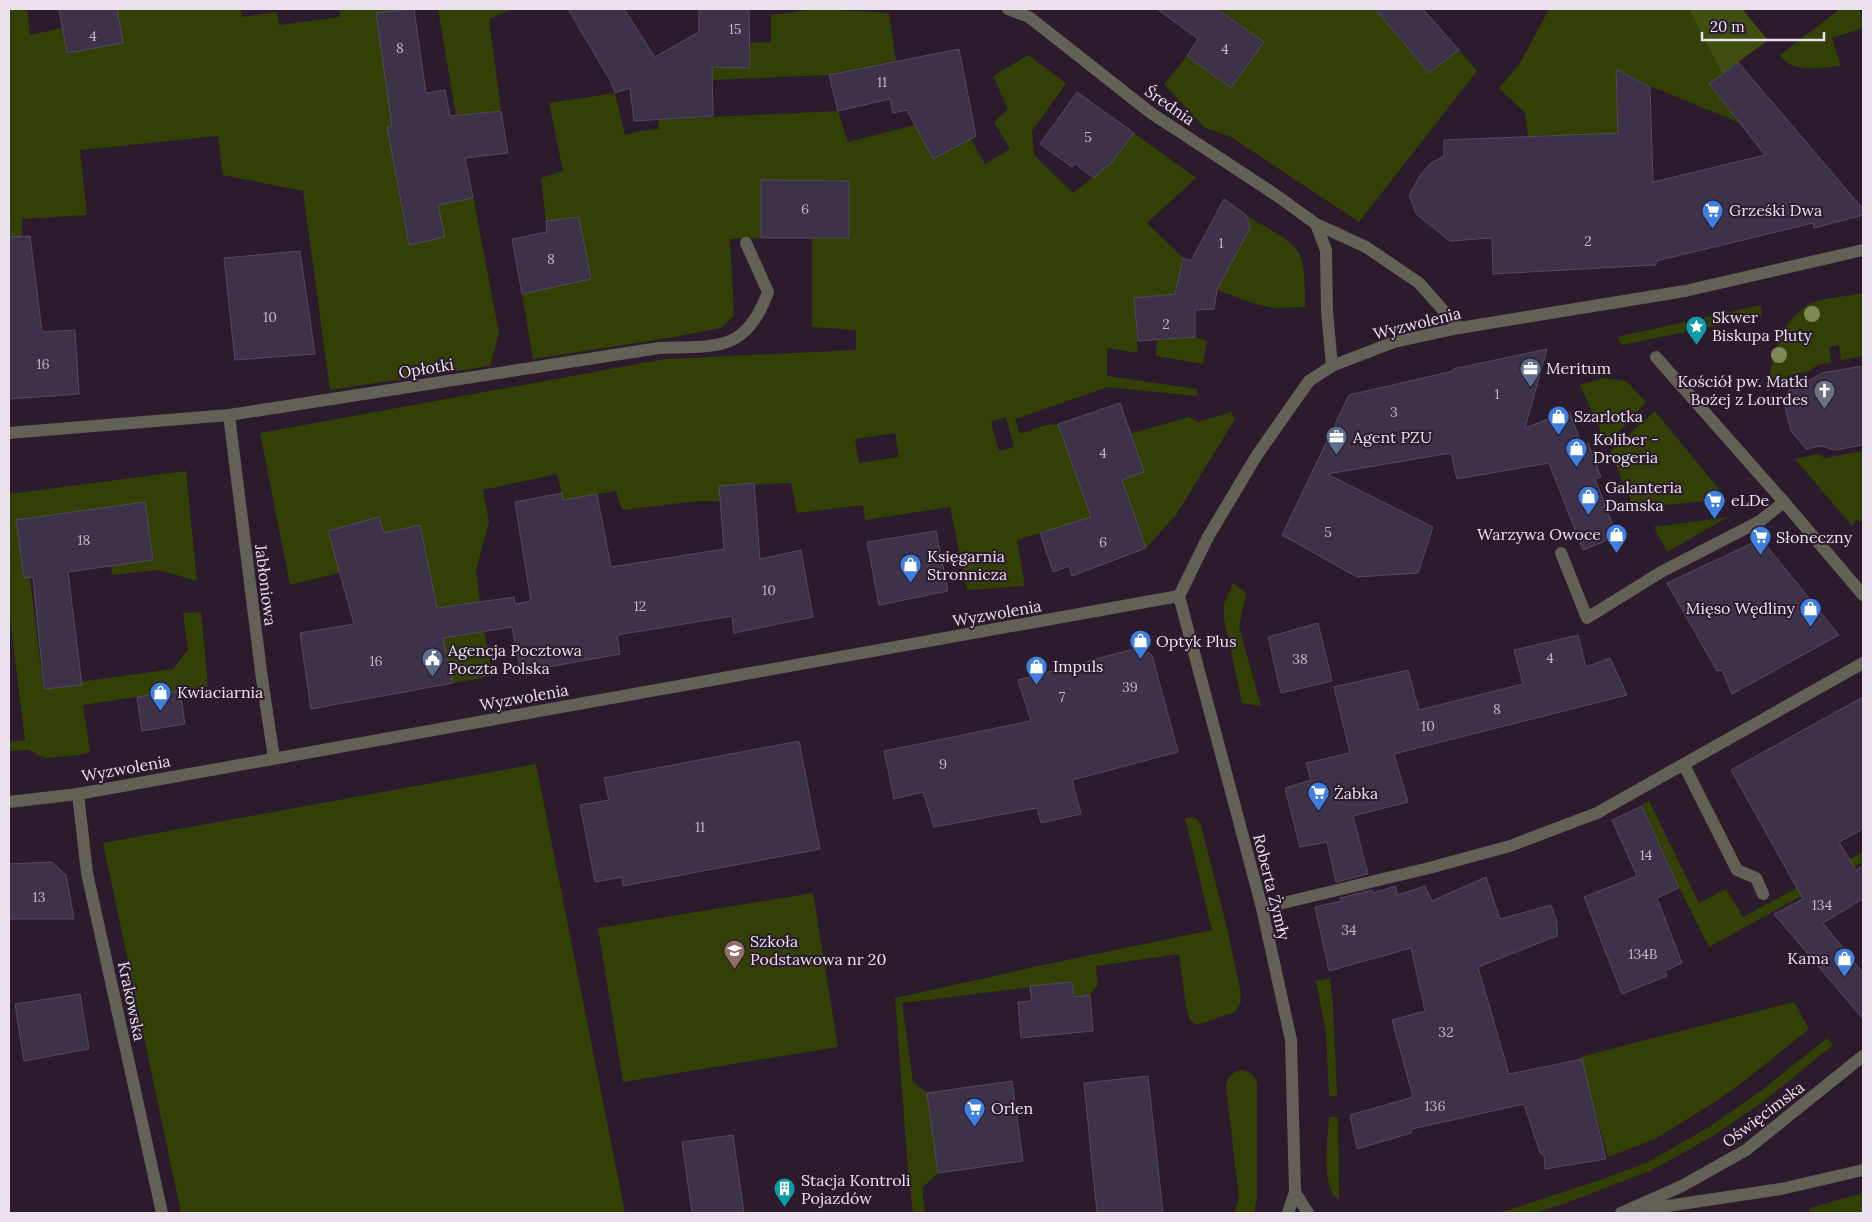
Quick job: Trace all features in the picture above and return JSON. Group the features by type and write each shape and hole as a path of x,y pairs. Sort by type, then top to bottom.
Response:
{"street":[{"name":"Średnia","path":"1008,9 1029,13 1151,113 1276,195 1316,224 1366,247 1420,283 1460,328"},
{"path":"1316,224 1326,250 1327,311 1332,366"},
{"name":"Opłotki","path":"9,433 229,415 659,348 711,346 732,341 751,326 761,312 768,292 746,243"},
{"name":"Wyzwolenia","path":"9,802 78,794 1179,596 1208,537 1257,455 1309,381 1332,366 1394,342 1460,328 1686,291 1863,250"},
{"path":"1656,357 1863,595"},
{"name":"Jabłoniowa","path":"229,415 262,679 274,758"},
{"path":"1561,553 1587,618 1661,572 1760,521 1784,502"},
{"name":"Roberta Żymły","path":"1179,596 1262,908 1291,1040 1295,1192 1288,1213"},
{"path":"1262,908 1429,868 1510,846 1597,813 1863,663"},
{"path":"1684,765 1737,870 1756,878 1763,894"},
{"name":"Krakowska","path":"78,794 87,873 162,1213"},
{"name":"Oświęcimska","path":"1621,1213 1682,1186 1746,1150 1863,1056"},
{"path":"1621,1213 1781,1189 1863,1170"},
{"path":"1295,1192 1308,1213"}],"green space":[{"path":"9,9 27,9 30,35 62,28 67,52 123,43 117,9 241,9 242,17 277,12 279,25 340,17 339,9 411,9 377,13 423,121 387,128 408,244 445,237 438,205 473,196 499,333 490,366 330,390 303,191 223,175 218,136 80,150 87,215 22,219 22,237 9,239"},
{"path":"438,9 513,9 489,19 501,111 456,115"},
{"path":"816,9 889,13 896,61 829,75 712,80 712,67 750,67 750,43 771,42 771,15"},
{"path":"1219,9 1375,9 1429,73 1459,50 1477,71 1359,222 1231,137 1204,127 1164,84 1187,56 1231,88 1264,42"},
{"path":"1549,9 1689,9 1722,74 1709,85 1740,123 1650,86 1617,69 1619,167 1561,170 1559,135 1528,136 1525,113 1499,88 1519,65"},
{"path":"1689,9 1742,9 1768,40 1722,74"},
{"path":"1840,9 1859,9 1863,19 1863,28 1832,38 1841,66 1799,68 1785,61 1780,55"},
{"path":"1028,55 1066,83 1032,131 1034,155 1073,193 1112,162 1134,133 1196,178 1147,223 1183,258 1175,294 1134,298 1138,353 1107,348 1107,376 1197,389 1197,396 1108,387 1015,419 1020,434 1046,425 1058,424 1083,494 1144,472 1130,434 1189,417 1198,422 1231,412 1235,419 1176,515 1146,548 1129,500 1060,535 1042,542 1041,533 1017,540 1025,586 967,590 950,507 865,520 863,505 797,513 791,483 719,486 720,501 699,501 622,510 616,491 563,500 557,474 483,490 489,522 476,570 480,602 437,608 420,526 403,529 392,558 379,517 328,531 340,573 290,585 260,433 665,359 856,350 856,330 812,327 812,238 849,238 849,181 762,180 761,238 730,239 734,316 721,328 533,359 522,294 591,279 579,217 546,221 541,178 563,171 549,103 615,93 625,135 659,129 655,93 692,118 838,111 848,142 915,125 933,159 970,137 985,164 1010,149 994,122 1008,109 993,76","holes":["1006,417 1014,447 999,451 991,422","895,433 899,457 859,463 855,439"]},
{"path":"1246,215 1281,236 1297,250 1303,270 1305,307 1273,308 1255,304 1217,290 1250,228"},
{"path":"1863,293 1863,356 1841,360 1839,345 1829,347 1831,362 1818,365 1807,372 1789,375 1785,380 1772,382 1769,391 1767,391 1771,366 1779,342 1791,320 1799,311 1815,302"},
{"path":"1761,305 1762,316 1622,345 1617,337"},
{"path":"1195,337 1207,341 1203,364 1156,356 1157,340"},
{"path":"1604,378 1626,381 1646,402 1607,445 1580,385"},
{"path":"1655,411 1727,499 1634,508 1610,452"},
{"path":"1863,451 1863,522 1856,520 1852,526 1795,459 1818,454 1825,458"},
{"path":"186,471 197,581 159,570 112,575 111,566 153,560 144,502 16,520 24,578 30,577 43,687 173,669 188,650 183,613 201,612 208,686 83,705 90,752 79,755 45,758 28,750 9,751 9,742 25,740 9,609 9,494"},
{"path":"1728,517 1667,552 1654,527"},
{"path":"1233,583 1246,593 1239,627 1261,706 1242,703 1224,619 1224,604"},
{"path":"484,631 493,676 453,683 443,638"},
{"path":"536,764 625,1213 181,1213 103,843"},
{"path":"1649,801 1699,903 1726,889 1743,917 1863,852 1863,862 1709,947 1680,889 1642,804"},
{"path":"1185,818 1197,819 1201,825 1227,928 1240,989 1241,1001 1235,1012 1197,1025 1190,1020 1186,1007 1179,954 1096,966 1098,984 1090,995 1074,997 1072,982 902,1003 913,1082 927,1093 938,1173 922,1188 925,1213 913,1213 895,998 1212,930"},
{"path":"813,893 838,1047 623,1082 598,928"},
{"path":"1330,978 1337,1096 1329,1096 1326,1033 1316,981"},
{"path":"1794,1002 1809,1029 1715,1102 1655,1139 1608,1157 1580,1057"},
{"path":"1827,1038 1833,1045 1764,1101 1713,1136 1652,1170 1561,1205 1533,1213 1500,1213 1648,1162 1709,1127 1758,1093"},
{"path":"1241,1070 1251,1074 1257,1083 1257,1197 1254,1213 1234,1213 1239,1199 1226,1086 1230,1075"},
{"path":"1329,1117 1338,1117 1339,1199 1333,1194 1327,1174"},
{"path":"1863,1193 1863,1213 1809,1213 1810,1208"}],"building":[{"path":"59,9 117,9 123,43 67,53"},
{"path":"414,9 426,93 445,90 450,116 501,111 508,153 465,158 473,198 438,205 445,237 409,245 387,127 392,126 376,13"},
{"path":"568,9 624,9 655,57 699,32 699,9 749,9 750,68 712,67 713,116 634,121 630,88 615,93 611,82"},
{"path":"1157,9 1217,9 1264,42 1231,88 1187,56 1198,39"},
{"path":"1375,9 1423,9 1459,50 1429,73"},
{"path":"959,49 976,136 933,159 907,110 893,113 890,99 838,111 829,75"},
{"path":"1738,62 1863,209 1863,215 1814,228 1813,223 1656,261 1656,265 1493,274 1492,238 1450,241 1416,214 1409,195 1421,174 1431,163 1444,156 1444,140 1618,133 1616,69 1650,87 1653,182 1765,155 1709,84"},
{"path":"1077,92 1134,133 1112,162 1094,178 1075,164 1072,167 1040,144"},
{"path":"761,180 849,181 849,238 761,238"},
{"path":"1224,199 1246,215 1250,228 1217,290 1214,309 1195,310 1195,337 1138,341 1134,298 1175,294 1183,258 1191,261"},
{"path":"579,217 591,279 522,294 512,239 547,232 546,221"},
{"path":"30,236 42,332 75,330 79,394 9,399 9,237"},
{"path":"300,251 315,354 235,360 224,258"},
{"path":"1547,349 1525,428 1569,411 1582,445 1588,443 1601,477 1595,479 1617,536 1583,550 1549,463 1457,479 1451,453 1327,474 1433,527 1418,573 1357,577 1282,535 1349,395 1453,371 1453,369"},
{"name":"Kościół pw. Matki Bożej z Lourdes","path":"1863,366 1863,445 1835,450 1821,446 1806,449 1791,431 1783,399 1795,382 1808,381 1822,373"},
{"path":"1120,403 1144,472 1122,480 1146,548 1072,576 1069,566 1053,572 1040,533 1091,517 1058,424"},
{"path":"754,483 760,559 801,550 813,617 734,633 732,616 617,635 620,654 521,672 512,627 443,638 453,683 311,709 300,633 354,624 328,531 379,517 384,533 420,525 437,608 514,597 515,604 531,601 515,502 562,493 563,500 597,494 611,567 724,549 719,486"},
{"path":"145,502 153,560 68,572 82,685 44,689 33,577 24,578 16,520"},
{"path":"936,531 948,591 879,605 867,542"},
{"path":"1761,539 1839,635 1732,694 1722,670 1717,671 1667,583"},
{"path":"1318,623 1332,681 1281,693 1268,637"},
{"path":"1578,635 1586,667 1610,658 1627,695 1394,754 1408,802 1353,816 1368,874 1336,882 1327,842 1300,847 1285,788 1311,780 1306,763 1350,753 1334,687 1408,670 1419,710 1523,684 1514,650"},
{"path":"1141,647 1152,655 1178,752 1072,780 1081,814 1041,823 1037,808 934,827 923,792 894,799 884,751 1031,721 1018,680"},
{"path":"180,691 185,724 142,731 137,697"},
{"path":"1863,697 1863,829 1839,842 1856,870 1863,866 1863,899 1823,923 1863,973 1863,1019 1774,914 1803,899 1731,770"},
{"path":"799,741 820,849 623,886 622,877 595,882 580,805 609,800 604,778"},
{"path":"1642,806 1679,888 1657,898 1682,963 1665,971 1667,976 1622,994 1584,897 1637,876 1612,820"},
{"path":"52,862 66,875 74,919 9,919 9,864"},
{"path":"1486,877 1500,919 1551,905 1557,922 1557,936 1478,967 1509,1074 1582,1059 1606,1159 1545,1169 1544,1155 1540,1153 1524,1104 1412,1129 1411,1133 1357,1149 1350,1115 1413,1097 1392,1020 1425,1011 1411,948 1329,971 1315,907 1341,901 1340,898 1372,890 1373,893 1396,886 1397,895 1425,886 1432,901"},
{"path":"1072,982 1074,997 1090,995 1093,1031 1021,1038 1018,1002 1032,1001 1030,986"},
{"path":"80,994 89,1049 24,1061 15,1004"},
{"path":"1148,1076 1163,1213 1097,1213 1084,1083"},
{"name":"Orlen","path":"1012,1081 1023,1161 938,1173 927,1093"},
{"path":"733,1135 744,1213 692,1213 682,1142"}],"place":[{"name":"Grześki Dwa","path":"1713,229"},
{"name":"Skwer Biskupa Pluty","path":"1696,345"},
{"name":"Meritum","path":"1530,387"},
{"name":"Kościół pw. Matki Bożej z Lourdes","path":"1824,409"},
{"name":"Szarlotka","path":"1558,435"},
{"name":"Agent PZU","path":"1337,456"},
{"name":"Koliber - Drogeria","path":"1577,467"},
{"name":"Galanteria Damska","path":"1589,515"},
{"name":"eLDe","path":"1715,519"},
{"name":"Warzywa Owoce","path":"1617,553"},
{"name":"Słoneczny","path":"1760,556"},
{"name":"Księgarnia Stronnicza","path":"911,584"},
{"name":"Mięso Wędliny","path":"1811,627"},
{"name":"Optyk Plus","path":"1140,660"},
{"name":"Agencja Pocztowa Poczta Polska","path":"432,678"},
{"name":"Impuls","path":"1037,685"},
{"name":"Kwiaciarnia","path":"161,711"},
{"name":"Żabka","path":"1318,812"},
{"name":"Szkoła Podstawowa nr 20","path":"734,969"},
{"name":"Kama","path":"1845,977"},
{"name":"Orlen","path":"975,1127"},
{"name":"Stacja Kontroli Pojazdów","path":"785,1208"}]}
